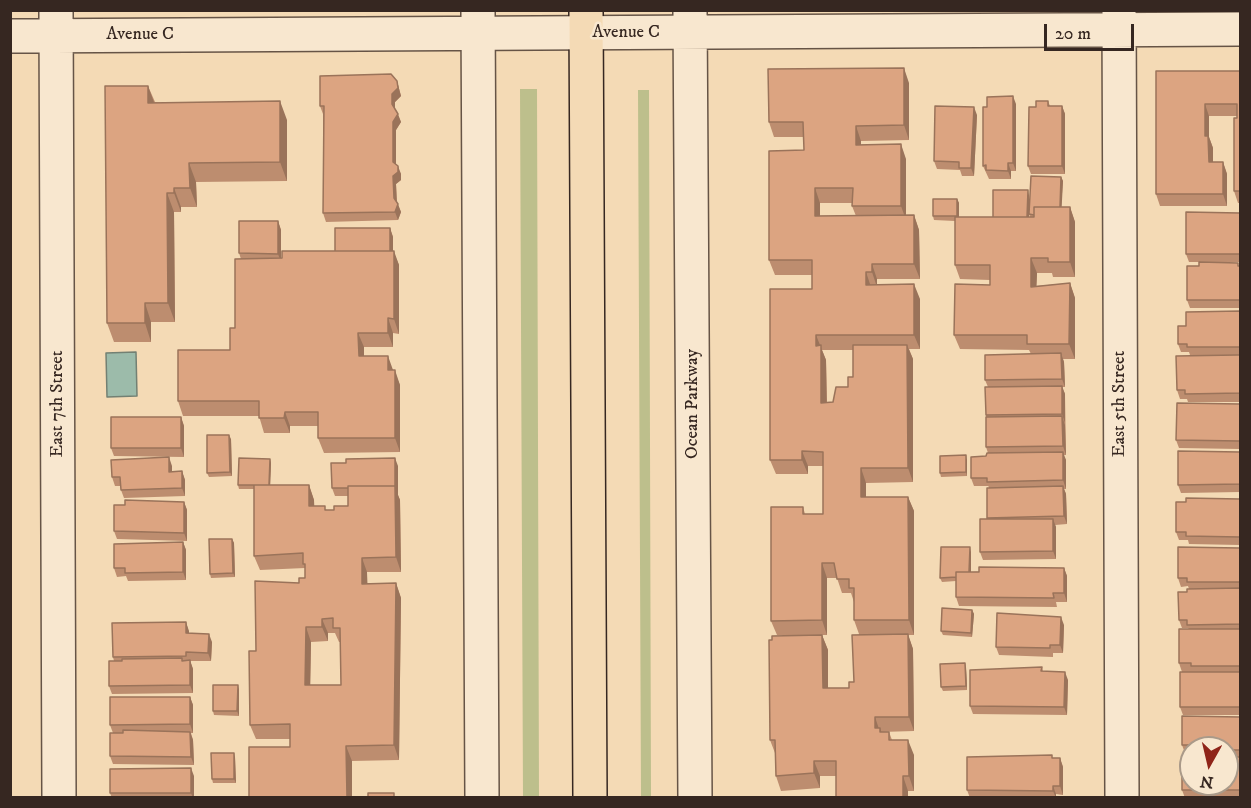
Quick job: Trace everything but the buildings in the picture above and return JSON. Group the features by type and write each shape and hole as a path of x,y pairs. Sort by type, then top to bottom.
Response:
{"main road":[{"path":"586,22 590,798"}],"street":[{"name":"Avenue C","path":"10,36 56,23 1119,21 1240,29"},
{"name":"East 5th Street","path":"1119,21 1122,798"},
{"path":"478,22 482,798"},
{"name":"Ocean Parkway","path":"690,22 695,798"},
{"name":"East 7th Street","path":"56,23 59,798"}],"green space":[{"path":"520,89 537,89 539,798 523,797"},
{"path":"638,90 649,90 651,798 641,797"}],"shaded area":[{"path":"136,352 137,396 107,397 106,353"}]}
